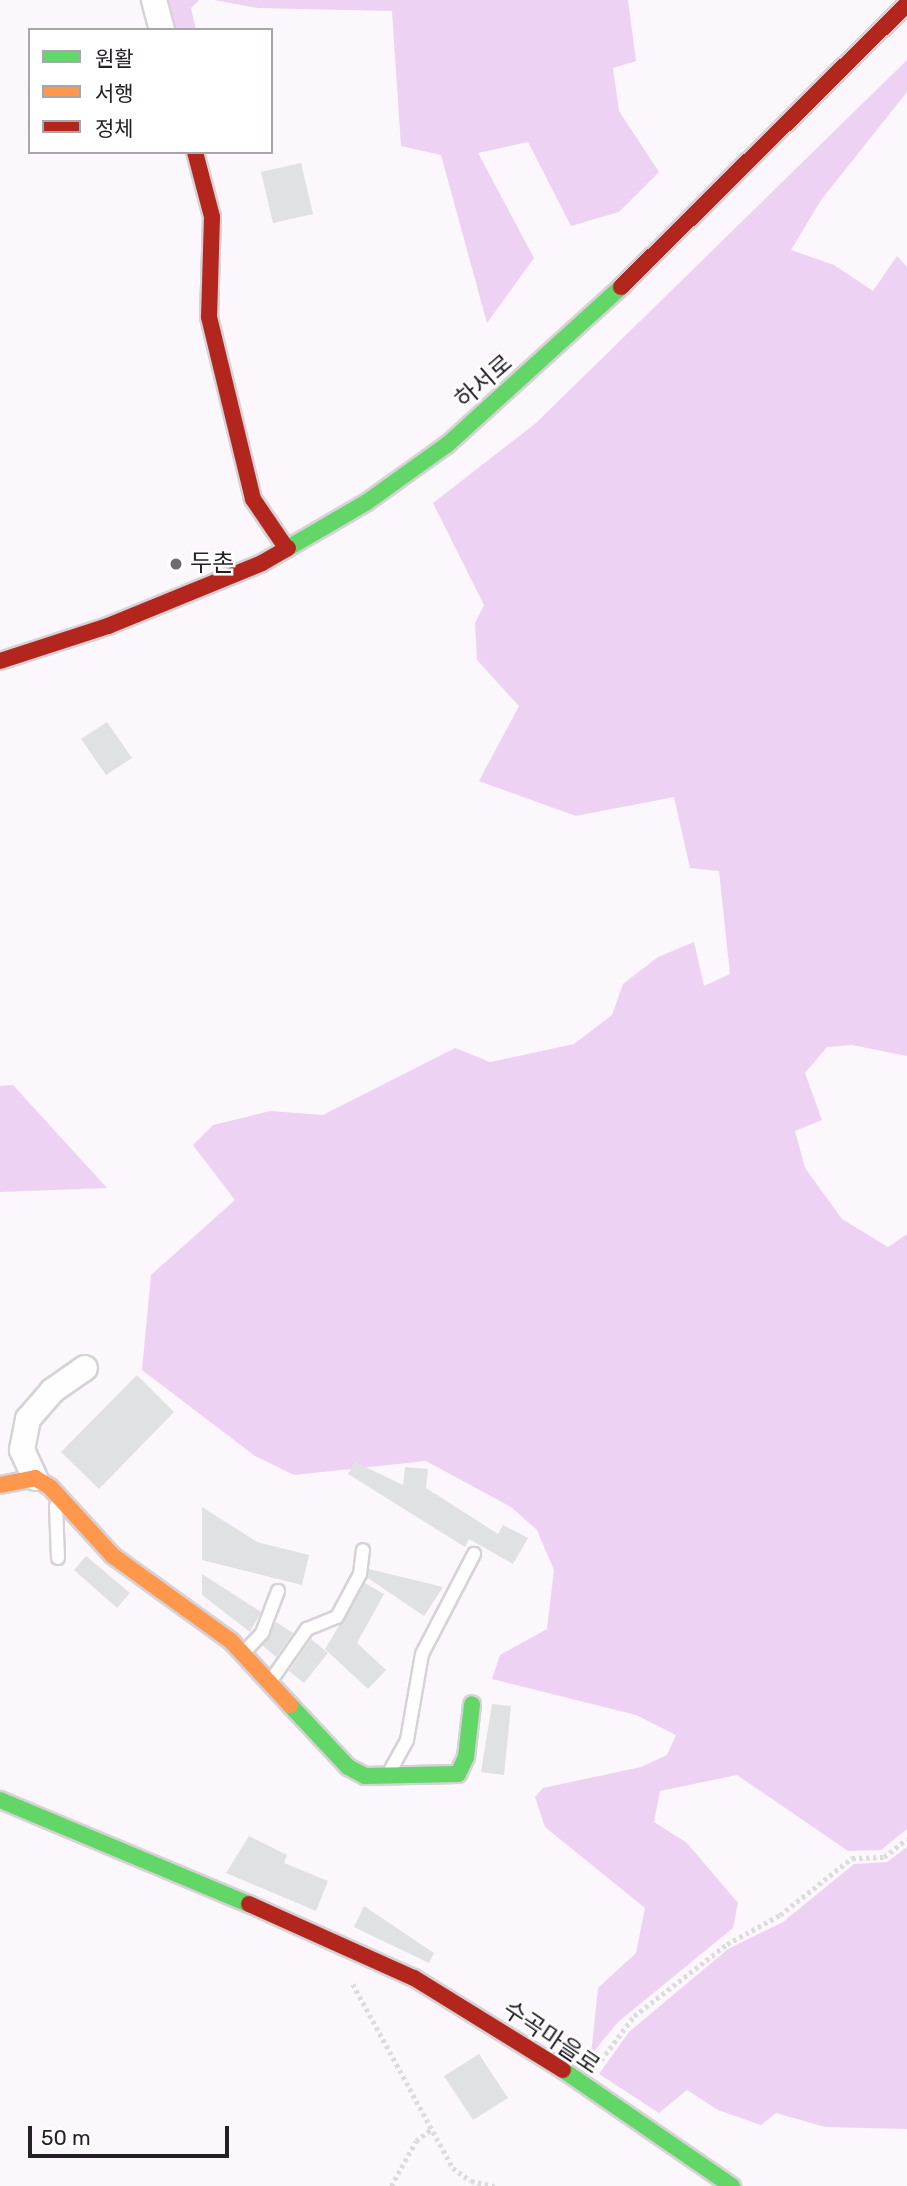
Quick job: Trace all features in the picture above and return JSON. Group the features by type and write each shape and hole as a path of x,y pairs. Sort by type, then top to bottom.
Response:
{"street":[{"path":"154,0 161,28"},
{"name":"하서로","path":"0,662 182,598 287,549 367,502 448,444 586,322 907,4"},
{"path":"196,154 212,217 209,317 253,499 287,549"},
{"path":"85,1368 52,1391 28,1419 22,1450 35,1478 62,1500 113,1556 243,1653 348,1768 365,1776 458,1774 466,1758 472,1704"},
{"path":"0,1485 35,1478"},
{"name":"수곡마을로","path":"0,1800 336,1941 414,1978 522,2042 582,2086 732,2186"}],"lane":[{"path":"58,1558 56,1507 62,1500"},
{"path":"270,1682 307,1629 337,1617 360,1574 363,1550"},
{"path":"386,1777 407,1741 422,1654 474,1555"},
{"path":"243,1653 261,1633 278,1591"}],"path":[{"path":"582,2086 635,2016 727,1944 780,1915 852,1858 884,1857 907,1839"},
{"path":"336,1941 342,1962 430,2130 453,2168 471,2181 494,2186"},
{"path":"391,2186 416,2141 430,2130"}],"shaded area":[{"path":"166,0 199,0 191,8 196,28 173,28"},
{"path":"214,0 628,0 636,61 613,68 619,111 659,172 619,212 571,226 528,142 478,153 534,258 487,323 441,155 401,146 392,11 258,8"},
{"path":"907,60 907,92 821,200 791,250 834,265 873,291 897,256 907,267 907,1056 852,1045 827,1047 805,1073 822,1120 795,1131 805,1168 842,1219 888,1247 907,1234 907,1829 881,1850 848,1851 737,1775 660,1791 654,1822 687,1843 738,1903 733,1928 618,2022 591,2055 598,1988 636,1953 645,1908 545,1827 535,1797 543,1788 641,1767 667,1755 676,1735 636,1715 492,1679 500,1655 547,1629 554,1570 537,1530 511,1507 426,1461 294,1475 255,1456 142,1370 151,1275 235,1200 193,1145 213,1125 270,1111 323,1115 455,1048 490,1062 574,1044 612,1015 623,984 658,957 694,942 704,986 730,974 719,871 690,868 674,797 576,816 479,781 519,706 477,660 475,623 484,605 433,503 536,423"},
{"path":"13,1085 107,1188 0,1192 0,1086"},
{"path":"907,1847 907,2129 825,2127 776,2113 761,2125 718,2110 687,2090 659,2113 599,2074 629,2032 728,1949 783,1922 854,1864 887,1862"}],"building":[{"path":"301,163 313,214 273,223 261,172"},
{"path":"107,722 132,758 106,775 81,739"},
{"path":"137,1375 174,1412 99,1489 61,1452"},
{"path":"355,1462 403,1485 405,1467 428,1469 426,1488 498,1534 503,1525 528,1538 513,1564 469,1539 465,1547 348,1474"},
{"path":"202,1507 257,1542 309,1555 302,1585 202,1560"},
{"path":"86,1556 130,1593 117,1608 74,1570"},
{"path":"369,1569 443,1587 424,1616 368,1578"},
{"path":"202,1574 261,1612 250,1632 202,1595"},
{"path":"365,1583 384,1594 357,1643 386,1670 368,1689 325,1649"},
{"path":"276,1622 293,1633 276,1657 262,1645"},
{"path":"311,1639 328,1653 304,1683 289,1671"},
{"path":"492,1704 511,1706 504,1775 481,1772"},
{"path":"249,1836 287,1855 284,1863 328,1881 316,1911 226,1873"},
{"path":"364,1906 434,1953 429,1963 354,1927"},
{"path":"479,2054 508,2098 473,2120 444,2076"}],"traffic: fast":[{"path":"288,548 367,502 448,444 621,287"},
{"path":"290,1705 348,1767 365,1776 458,1774 466,1757 472,1704"},
{"path":"0,1800 249,1904"},
{"path":"563,2070 732,2186"}],"traffic: slow":[{"path":"0,1485 35,1478 50,1487 113,1556 231,1641 290,1705"}],"traffic: jam":[{"path":"621,287 907,4"},
{"path":"196,154 212,217 209,317 253,499 287,549"},
{"path":"0,661 108,626 262,563 288,548"},
{"path":"249,1904 414,1978 563,2070"}],"place":[{"name":"두촌","path":"176,564"}]}
